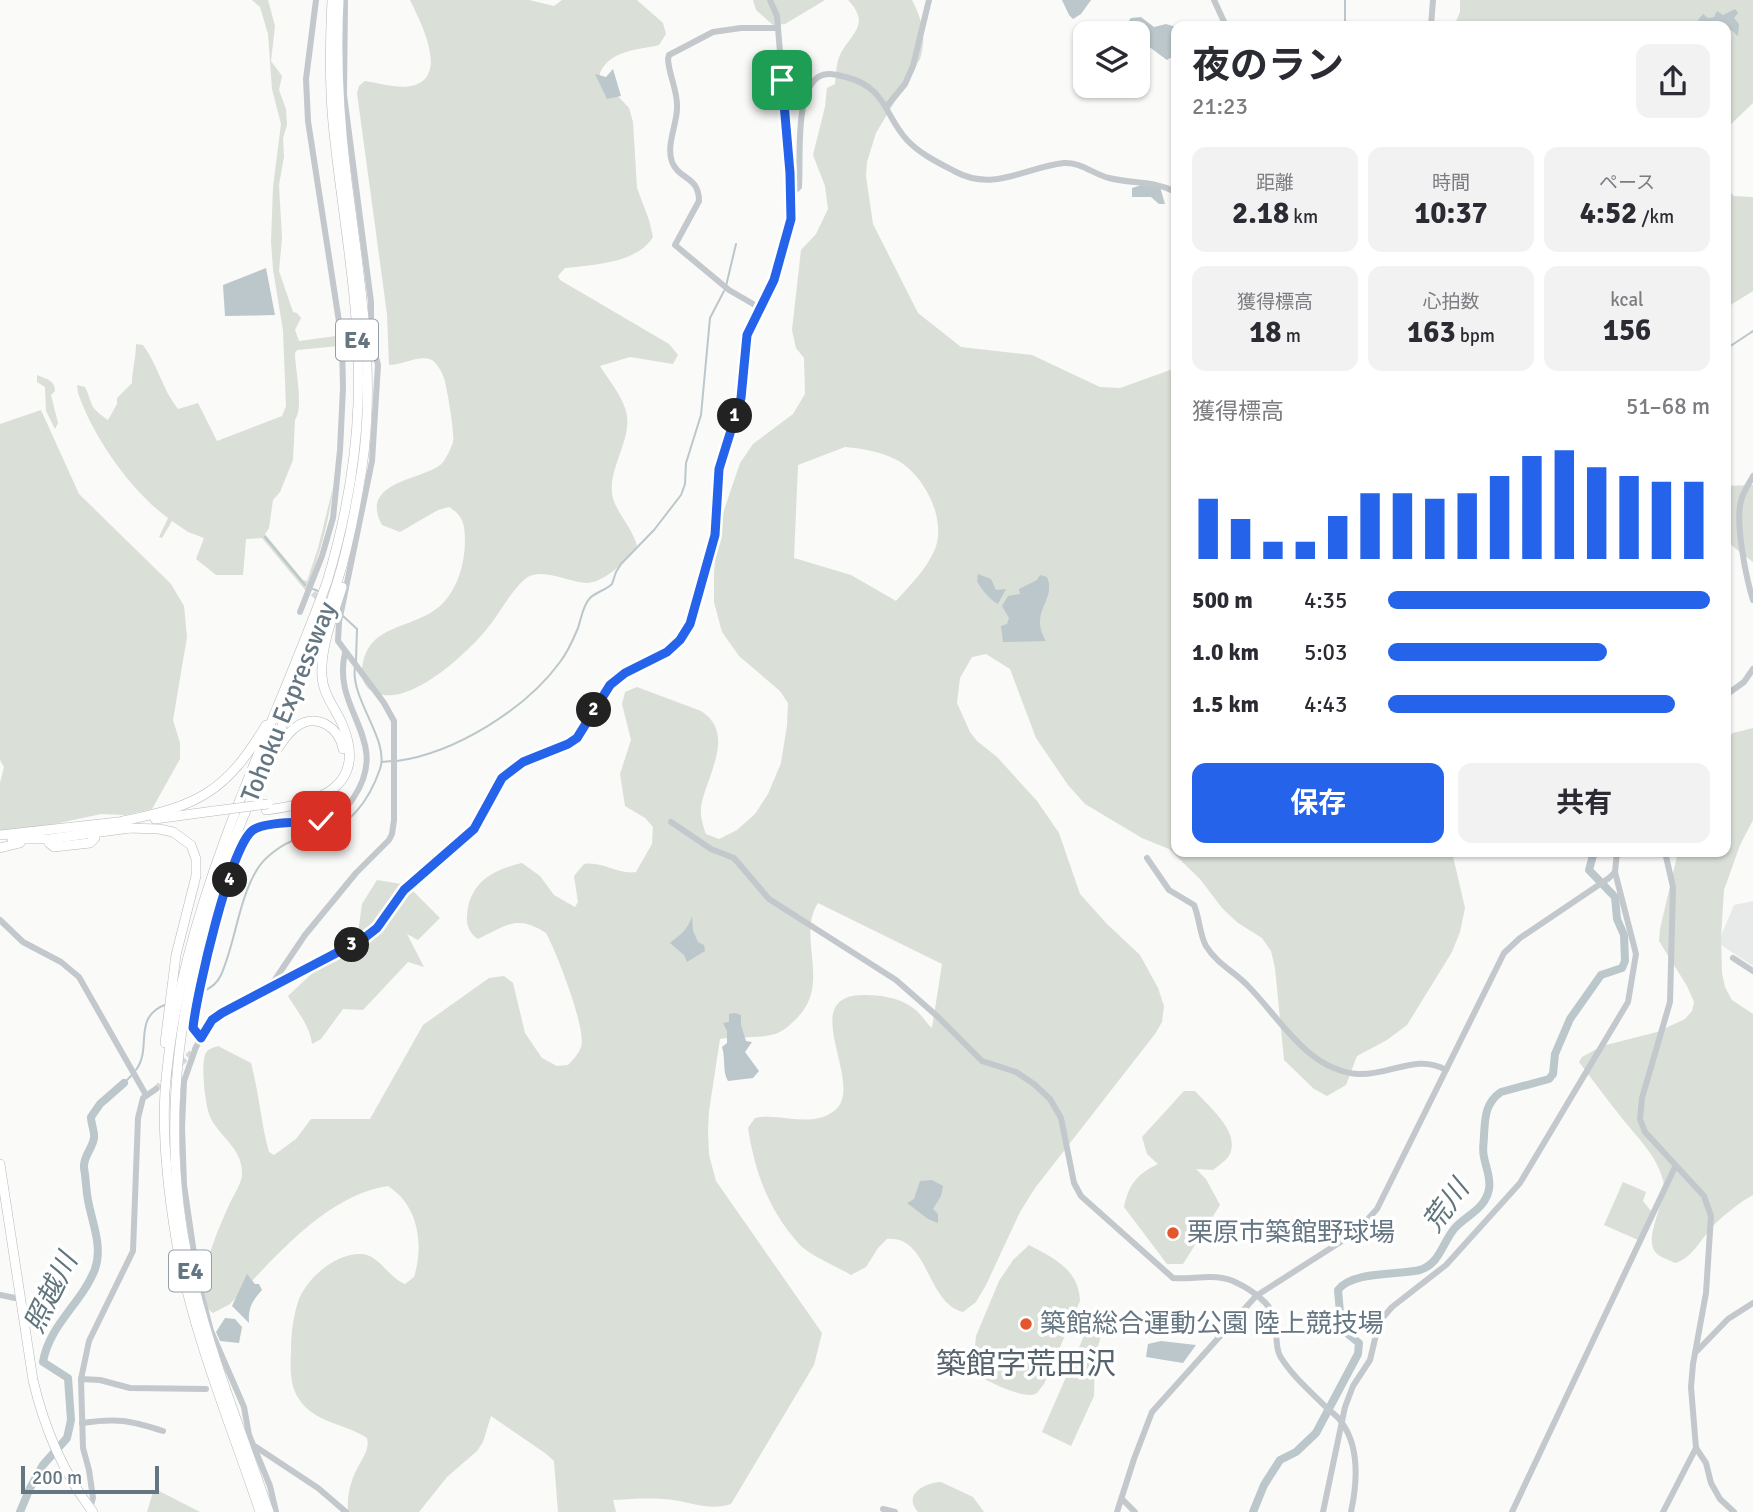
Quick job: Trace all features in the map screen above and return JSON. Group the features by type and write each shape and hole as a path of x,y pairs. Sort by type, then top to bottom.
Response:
{"highway":[{"name":"Tohoku Expressway","path":"269,1512 209,1339 192,1278 177,1189 174,1020 196,920 214,864 327,582 346,503 357,424 358,357 355,305 333,119 330,35 332,0"},
{"name":"Tohoku Expressway","path":"178,995 236,832 331,603 348,546 355,506 366,436 369,368 341,118 339,0"},
{"path":"125,825 315,801 329,793 345,771 349,757 348,741 326,694 322,677 325,650 344,578 355,506"},
{"path":"0,835 36,838 99,835 200,799 228,778 253,747 292,673"},
{"path":"261,774 286,737 302,723 325,723 340,738 344,752 342,764 329,786 308,798 267,807"},
{"path":"0,848 87,825 125,825 159,829 173,832 191,845 196,859 196,876 176,955 178,995 174,1020"},
{"name":"E4","path":"174,1020 164,1050 165,1127 169,1190 184,1278 201,1340 260,1512"},
{"path":"0,1164 33,1380 61,1462 91,1510"}],"street":[{"path":"300,612 311,592 333,518 346,341 308,121 306,79 316,0"},
{"path":"270,986 305,935 356,873 389,841 394,820 394,721 338,641 340,617 372,461 378,365 371,338 371,302 344,95 345,0"},
{"path":"276,1512 256,1447 249,1435 244,1406 232,1388 211,1331 198,1281 184,1185 184,1081 201,1038 212,1020 270,986 363,939 377,928 404,890 474,829 502,778 523,762 577,738 610,685 625,673 667,652 680,640 690,624 715,535 719,469 741,398 747,335 774,280 791,219 777,16 770,0"},
{"path":"887,106 905,84 914,66 929,0"},
{"path":"1214,0 1224,21"},
{"path":"1431,21 1433,0"},
{"path":"760,308 729,290 675,245 699,201 699,193 692,181 676,169 671,158 677,107 668,57 713,32 741,28 778,28"},
{"path":"312,37 320,40"},
{"path":"791,190 799,187 800,129 806,95 812,82 825,74 849,77 868,87 887,106 908,141 935,160 971,179 996,181 1067,163 1077,164 1109,178 1148,181 1171,190"},
{"path":"1753,476 1741,501 1739,519 1753,600"},
{"path":"201,1038 193,1028 198,987 222,900 247,836 260,827 335,818 347,808 362,784 368,763 368,749 345,691 342,674 345,653"},
{"path":"1731,691 1744,682 1753,669"},
{"path":"671,822 711,849 734,859 769,899 896,980 937,1016 982,1062 1016,1072 1034,1084 1050,1099 1061,1118 1074,1184 1088,1203 1173,1278 1226,1278 1238,1283 1271,1308 1275,1319 1278,1352 1342,1422 1353,1451 1356,1473 1351,1512"},
{"path":"1323,1512 1348,1396 1370,1360 1379,1322 1392,1307 1446,1265 1520,1183 1599,1048 1624,1011 1636,954 1615,872 1616,857"},
{"path":"1666,857 1673,887 1670,1002 1642,1098 1640,1119 1645,1132 1704,1196 1711,1216 1706,1293 1691,1387 1696,1448 1706,1463 1711,1483 1720,1499 1734,1512"},
{"path":"1147,858 1169,890 1194,905 1201,934 1212,955 1251,988 1273,1017 1309,1053 1333,1067 1355,1074 1368,1074 1427,1062 1446,1070"},
{"path":"1117,1512 1152,1412 1256,1296 1356,1232 1370,1219 1504,953 1615,872"},
{"path":"0,920 23,942 61,962 79,977 146,1095"},
{"path":"1733,958 1753,971"},
{"path":"91,1510 93,1497 83,1448 81,1379 89,1341 133,1251 138,1118 146,1095 156,1089"},
{"path":"1512,1512 1675,1167"},
{"path":"0,1295 20,1299"},
{"path":"1695,1353 1728,1319 1753,1304"},
{"path":"81,1379 100,1380 130,1388 206,1390"},
{"path":"82,1423 113,1419 133,1421 163,1431"},
{"path":"256,1447 318,1488 346,1512"},
{"path":"1663,1512 1696,1448"},
{"path":"1122,1499 1135,1512"},
{"path":"883,1509 895,1512"}],"shaded area":[{"path":"252,0 268,0 275,26 271,61 282,76 279,90 286,109 287,125 283,138 284,157 279,185 282,238 279,271 293,312 301,318 295,330 299,341 336,336 339,346 297,350 295,353 299,407 295,420 293,460 280,492 273,500 269,528 265,534 303,580 307,581 333,487 323,540 306,591 262,538 246,539 243,575 216,575 196,559 204,538 188,532 172,521 162,538 159,537 168,518 140,493 103,445 85,410 77,385 85,387 94,408 108,420 117,404 117,398 132,383 136,344 143,345 178,409 198,403 217,441 282,416 286,406 283,331 271,242 273,187 281,124 272,89 268,34 260,7"},
{"path":"410,0 529,0 554,6 562,0 637,0 663,23 666,34 659,45 618,55 605,65 600,73 600,77 629,108 633,122 637,188 653,237 646,246 626,257 601,264 565,268 558,276 560,280 669,344 678,355 673,364 630,357 600,366 620,397 627,419 627,429 614,472 612,493 616,506 635,539 637,546 633,552 622,564 594,582 539,574 525,579 486,630 465,652 420,686 390,695 376,693 366,685 362,673 365,656 381,635 420,618 444,602 460,574 465,543 463,522 449,507 438,510 400,532 382,525 377,510 379,498 387,490 436,468 444,460 453,442 445,383 436,363 422,358 389,365 387,314 357,93 359,86 365,81 403,87 415,85 425,79 430,70 429,46"},
{"path":"753,0 825,0 785,24 773,25 756,10"},
{"path":"848,0 912,0 922,29 920,59 876,133 867,162 866,176 873,224 918,313 961,347 1032,355 1100,387 1120,388 1171,370 1171,851 1142,838 1085,804 1068,785 1036,738 1010,669 986,654 972,657 960,678 957,703 977,741 997,757 1037,801 1059,833 1080,894 1140,955 1158,988 1164,1006 1162,1022 1035,1188 1020,1212 976,1302 963,1312 951,1306 941,1296 920,1258 911,1247 901,1241 887,1239 866,1267 851,1275 811,1253 789,1232 772,1205 759,1176 748,1128 755,1118 805,1120 825,1116 834,1111 842,1099 843,1082 832,1026 834,1010 843,999 863,995 885,997 912,1007 932,1028 942,964 818,903 810,930 813,975 807,1004 795,1020 778,1033 720,1039 709,1111 709,1155 716,1181 822,1333 814,1365 731,1504 714,1507 672,1500 631,1499 613,1500 616,1512 558,1512 554,1461 491,1416 483,1442 477,1451 447,1477 419,1512 348,1512 351,1484 366,1450 367,1438 321,1418 305,1407 296,1394 292,1383 291,1364 295,1312 309,1282 324,1268 343,1257 368,1255 405,1284 414,1277 417,1265 419,1252 416,1227 407,1204 388,1186 365,1192 342,1202 321,1216 282,1250 230,1304 213,1313 206,1305 204,1277 213,1243 242,1174 238,1156 209,1114 204,1084 205,1055 208,1050 218,1046 251,1063 266,1141 269,1152 274,1155 296,1139 311,1119 370,1119 423,1025 489,978 504,976 513,983 525,1033 542,1058 557,1066 568,1065 581,1047 582,1038 563,972 546,933 536,927 519,923 504,926 478,939 471,932 467,919 472,895 477,887 492,874 522,863 540,876 554,895 575,907 578,902 574,876 584,864 598,864 623,872 636,872 652,844 653,827 645,818 625,806 620,774 631,740 622,704 625,692 637,687 701,711 712,720 718,743 701,807 706,834 719,839 737,830 755,814 768,794 781,763 788,703 780,691 739,656 722,632 714,602 718,528 740,463 753,444 793,414 805,394 804,358 796,348 792,330 801,250 816,234 828,209 825,186 813,155 827,88 835,84 839,58 857,29 858,16","holes":["845,447 871,451 897,460 916,476 931,499 938,525 938,537 932,556 896,601 851,575 794,558 798,465"]},
{"path":"1062,0 1091,0 1081,14 1073,19"},
{"path":"1460,0 1753,0 1753,103 1731,124 1731,21 1456,21 1460,12"},
{"path":"1735,9 1738,13 1734,18 1739,24 1738,36 1731,30 1731,21 1698,20 1703,14 1708,18 1714,17 1717,11 1723,15"},
{"path":"1141,17 1146,21 1129,21 1131,18"},
{"path":"1150,24 1154,27 1171,26 1171,58 1167,60 1150,47"},
{"path":"613,69 621,96 607,99 595,74 606,77"},
{"path":"1145,184 1160,187 1165,204 1159,204 1151,197 1132,197 1132,188"},
{"path":"1731,193 1734,196 1753,197 1753,291 1731,305"},
{"path":"266,268 275,315 225,316 223,285"},
{"path":"37,375 49,380 55,387 51,395 58,423 55,429 46,411 45,387 37,382"},
{"path":"41,410 79,494 171,584 184,606 187,637 173,720 180,743 180,759 152,809 125,815 101,814 0,836 0,783 4,767 0,760 0,424"},
{"path":"1753,485 1753,562 1731,545 1731,486"},
{"path":"978,574 991,579 996,590 1006,589 998,604 977,581"},
{"path":"1040,575 1047,577 1049,585 1040,622 1046,641 1003,642 1001,626 1007,624 1009,618 1002,606 1008,596 1020,594 1019,589 1037,580"},
{"path":"1753,728 1753,820 1740,845 1724,890 1722,973 1732,1000 1753,1014 1753,1195 1722,1217 1687,1256 1675,1263 1658,1255 1652,1246 1653,1229 1664,1189 1657,1164 1579,1062 1582,1057 1602,1046 1657,1032 1685,1019 1692,1011 1694,1002 1687,986 1659,941 1660,929 1677,857 1731,857 1733,733"},
{"path":"1177,857 1453,857 1465,908 1452,952 1407,1025 1387,1040 1357,1056 1346,1085 1327,1096 1314,1089 1284,1060 1271,951 1262,938 1238,923 1222,908 1200,879"},
{"path":"377,880 414,886 413,891 440,918 418,940 407,934 424,967 408,962 363,1010 343,1009 321,1039 312,1044 306,1025 288,996 320,966 357,940 362,904"},
{"path":"1753,901 1753,966 1718,943 1734,905"},
{"path":"692,916 693,931 698,942 704,945 705,951 687,962 684,955 670,943 686,928"},
{"path":"729,1014 741,1015 746,1041 752,1042 745,1052 759,1071 753,1078 728,1081 722,1047 727,1043 727,1031 723,1023 729,1022"},
{"path":"1184,1091 1195,1091 1214,1111 1227,1128 1232,1145 1229,1156 1213,1170 1196,1169 1206,1179 1220,1205 1183,1264 1167,1264 1124,1207 1128,1192 1135,1181 1158,1164 1147,1154 1142,1137"},
{"path":"932,1180 943,1186 941,1196 933,1209 938,1214 938,1223 907,1203 914,1199 920,1181"},
{"path":"1623,1182 1646,1192 1643,1201 1651,1211 1638,1240 1604,1225"},
{"name":"築館総合運動公園 陸上競技場","path":"1029,1245 1064,1266 1075,1281 1080,1301 1044,1384 1037,1393 1025,1395 979,1376 974,1357 976,1336 999,1281 1013,1260"},
{"path":"247,1274 262,1290 251,1305 249,1323 232,1306"},
{"path":"1094,1313 1106,1317 1095,1358 1094,1396 1071,1446 1042,1432"},
{"path":"225,1318 235,1319 242,1327 239,1343 220,1341 216,1332"},
{"path":"1161,1341 1196,1345 1183,1363 1146,1357 1148,1344"},
{"path":"941,1482 973,1497 984,1512 918,1512 913,1500 917,1491"},
{"path":"159,1491 200,1512 147,1512 153,1492"}],"waterway":[{"path":"1345,0 1345,21"},
{"path":"726,286 736,244"},
{"path":"397,761 442,749 465,739 509,712 528,696 560,662 578,628 588,601 612,584 621,564 654,530 681,495 685,484 686,463 701,415 710,318 724,291"},
{"path":"1731,346 1753,331"},
{"path":"265,537 305,585"},
{"path":"313,589 318,591"},
{"path":"343,616 357,629 356,661"},
{"path":"201,992 213,986 221,975 246,893 261,864 286,844 319,836 342,824 365,800 376,780 382,758 380,745 358,692 355,667"},
{"path":"382,762 392,761"},
{"name":"荒川","path":"1253,1512 1264,1485 1280,1460 1296,1452 1316,1433 1358,1354 1359,1343 1344,1331 1341,1324 1338,1290 1345,1284 1364,1277 1420,1270 1432,1263 1454,1229 1479,1207 1487,1196 1489,1181 1483,1146 1486,1117 1492,1101 1501,1092 1549,1079 1553,1074 1555,1054 1570,1019 1601,975 1622,968 1625,961 1624,935 1617,919 1615,897 1589,870 1593,857"},
{"path":"136,1070 141,1061 149,1017 167,1004"},
{"path":"124,1083 132,1075"},
{"name":"照越川","path":"20,1512 43,1465 67,1438 71,1420 68,1378 43,1362 52,1337 95,1269 98,1252 84,1168 94,1138 91,1117 100,1104 124,1083"}],"tunnel":[{"path":"313,593 330,610"},
{"path":"156,1089 196,1048"}],"place":[{"name":"栗原市築館野球場","path":"1173,1233"},
{"name":"築館総合運動公園 陸上競技場","path":"1026,1324"}],"district":[{"name":"築館字荒田沢","path":"1026,1364"}],"route":[{"path":"321,821 260,827 247,836 222,900 198,987 193,1028 201,1038 212,1020 222,1013 363,939 377,928 404,890 474,829 502,778 523,762 577,738 610,685 625,673 667,652 680,640 690,624 715,535 719,469 741,398 747,335 774,280 791,219 782,80"}]}
